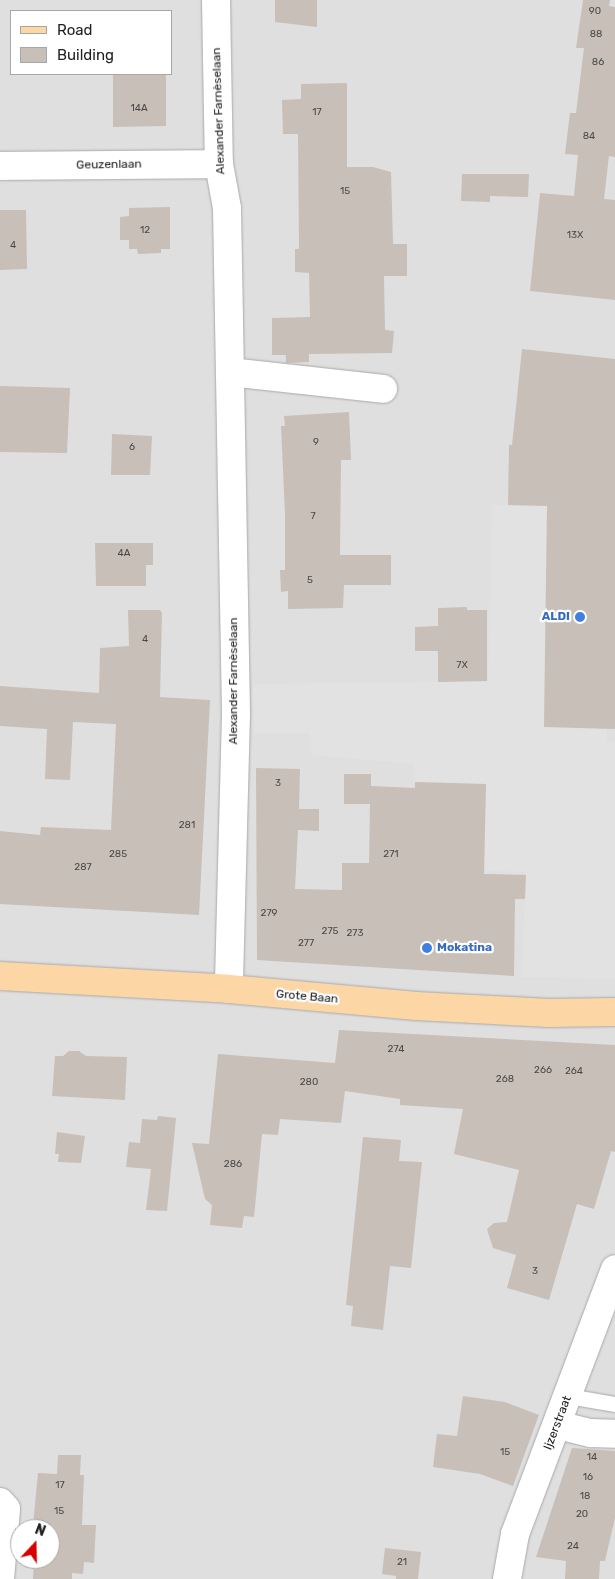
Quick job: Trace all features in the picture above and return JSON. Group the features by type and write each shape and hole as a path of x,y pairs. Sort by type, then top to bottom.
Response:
{"main road":[{"name":"Grote Baan","path":"0,976 229,989 416,1006 550,1012 615,1012"}],"street":[{"name":"Alexander Farnèselaan","path":"216,0 218,164 227,208 236,714 229,989"},
{"name":"Geuzenlaan","path":"0,166 218,164"},
{"path":"230,372 383,388"},
{"name":"Ijzerstraat","path":"507,1579 516,1534 615,1269"},
{"path":"558,1425 591,1433 615,1434"},
{"path":"0,1502 6,1509 0,1579"}],"lane":[{"path":"568,1396 615,1404"}],"shaded area":[{"path":"0,0 615,0 615,1579 0,1579"},
{"path":"492,505 547,506 544,727 607,729 607,742 615,742 615,979 521,977 526,872 484,871 486,784 415,782 414,764 311,755 310,733 254,734 253,684 488,681"}],"building":[{"path":"275,0 317,0 317,27 275,22"},
{"path":"583,0 610,0 609,6 615,7 615,157 609,156 604,199 615,200 615,300 530,291 540,193 574,196 578,155 565,154 570,113 576,113 584,48 576,48"},
{"path":"113,75 166,75 166,126 113,127"},
{"path":"347,83 347,167 373,167 391,172 393,244 407,244 407,276 384,276 385,330 394,331 392,353 309,354 309,362 286,363 286,355 272,355 272,318 310,317 309,273 295,272 295,249 299,249 298,134 283,134 282,100 301,99 301,84"},
{"path":"462,174 529,174 528,197 490,196 490,202 461,201"},
{"path":"170,207 170,249 161,249 161,253 138,254 137,249 129,249 129,240 120,240 120,217 129,216 129,208"},
{"path":"0,210 26,210 27,269 0,270"},
{"name":"ALDI","path":"522,349 615,359 615,729 544,727 547,506 508,505 509,445 512,445"},
{"path":"0,386 70,388 67,453 0,452"},
{"path":"349,412 351,460 341,460 340,555 391,555 391,585 344,585 343,608 288,609 288,591 281,592 280,570 285,570 285,514 281,426 285,426 284,416"},
{"path":"112,434 152,436 150,475 111,475"},
{"path":"95,543 153,543 153,565 146,565 146,586 96,586"},
{"path":"467,607 467,610 487,610 487,681 438,682 438,651 415,651 415,627 438,626 438,608"},
{"path":"128,610 160,610 162,613 160,697 210,700 199,915 0,904 0,831 40,835 41,827 111,830 116,724 73,722 70,780 45,779 47,729 0,726 0,686 99,693 100,648 129,646"},
{"path":"256,768 300,769 299,809 319,809 319,831 298,830 295,889 342,890 342,863 369,863 370,804 344,804 344,774 371,774 371,786 415,788 415,782 486,784 484,874 526,875 525,899 515,899 514,976 257,960"},
{"path":"339,1030 615,1045 615,1152 611,1151 594,1209 577,1204 549,1300 507,1288 516,1255 493,1248 487,1229 494,1223 507,1222 519,1170 454,1154 463,1109 400,1105 400,1099 345,1091 341,1123 280,1119 278,1135 262,1134 254,1217 244,1216 242,1228 210,1225 212,1205 205,1199 192,1143 209,1144 218,1054 335,1063"},
{"path":"69,1051 79,1051 86,1056 127,1057 125,1100 52,1096 55,1056 63,1056"},
{"path":"158,1116 176,1118 167,1211 146,1210 151,1169 126,1167 129,1142 140,1143 142,1119 157,1120"},
{"path":"57,1132 85,1136 81,1163 58,1162 59,1154 55,1154"},
{"path":"363,1137 401,1140 399,1161 422,1162 411,1268 390,1266 383,1330 351,1326 353,1306 346,1305"},
{"path":"463,1396 505,1402 539,1415 513,1486 480,1474 433,1467 437,1434 457,1436"},
{"path":"572,1448 615,1451 615,1518 605,1561 600,1561 599,1579 565,1579 566,1561 536,1557"},
{"path":"58,1455 81,1455 80,1475 84,1475 82,1525 96,1525 94,1563 84,1562 83,1574 72,1573 72,1579 33,1579 34,1569 60,1569 60,1519 34,1519 38,1473 57,1474"},
{"path":"385,1548 421,1552 418,1579 396,1579 396,1576 382,1574"}],"place":[{"name":"ALDI","path":"580,617"},
{"name":"Mokatina","path":"427,948"}]}
